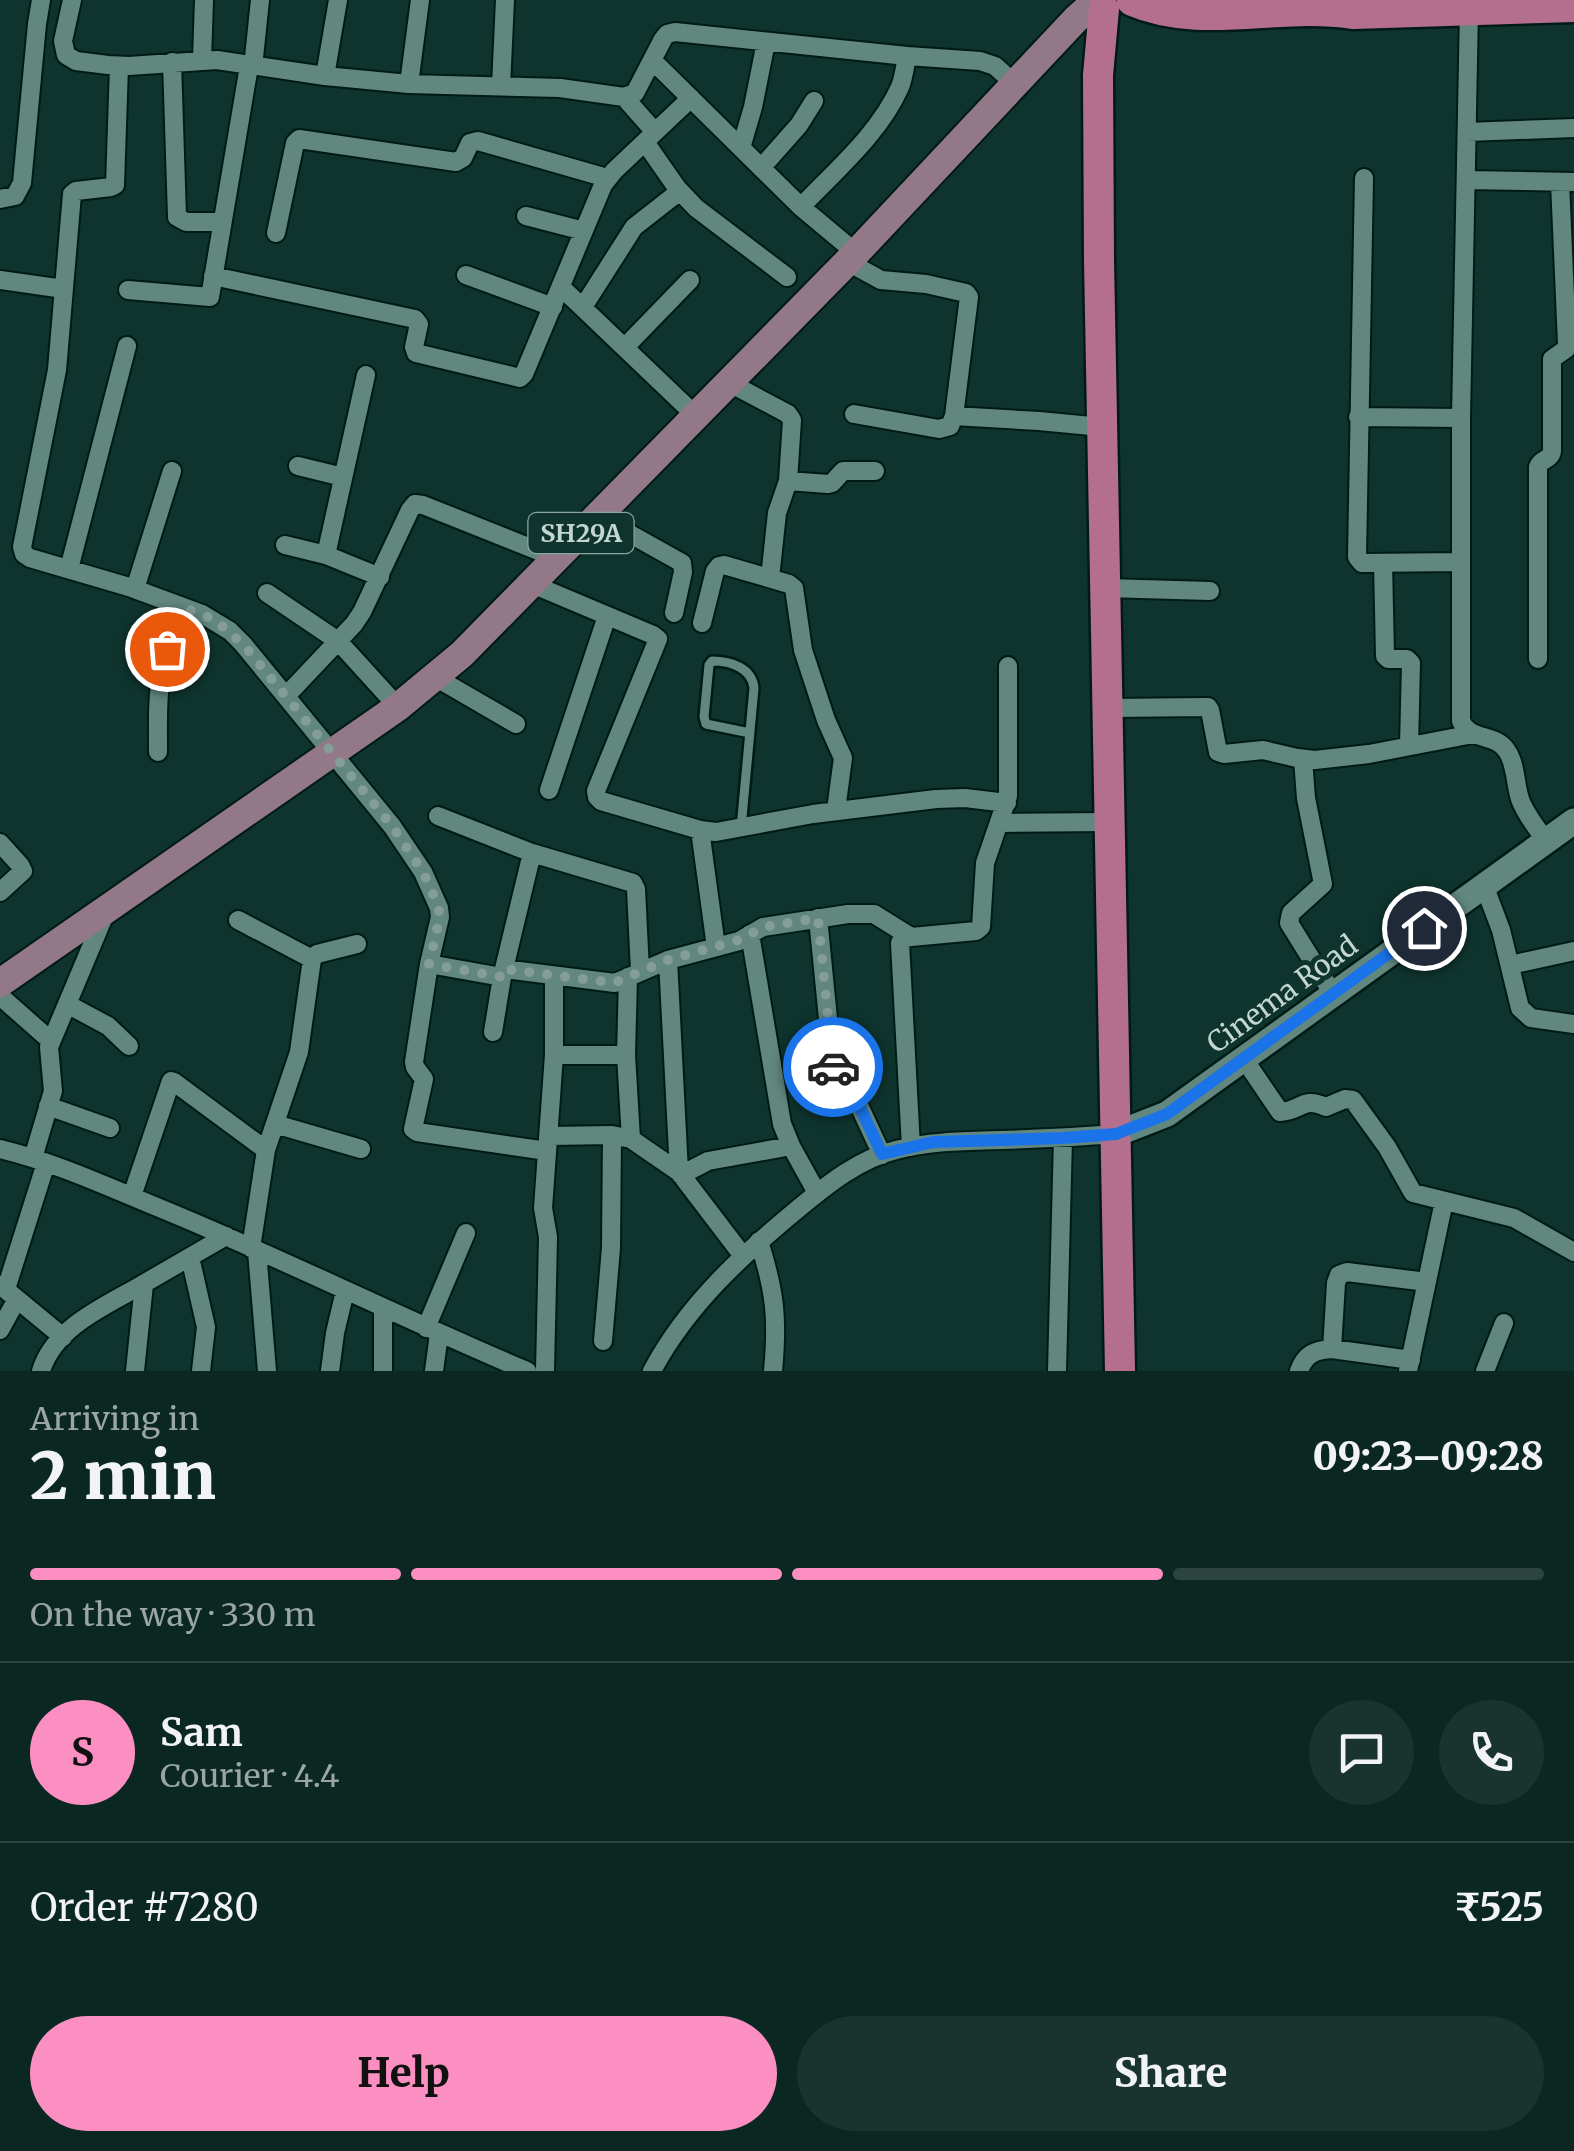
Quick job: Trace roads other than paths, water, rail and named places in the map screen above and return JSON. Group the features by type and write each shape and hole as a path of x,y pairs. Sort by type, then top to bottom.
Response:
{"highway":[{"path":"1120,1371 1098,75 1112,4 1186,15 1574,7"}],"main road":[{"name":"SH29A","path":"0,983 332,754 436,677 852,258 1016,85 1112,4"}],"street":[{"path":"0,198 15,196 22,183 41,0"},
{"path":"72,0 63,41 66,55 119,66 227,60 325,76 410,84 560,88 624,97 635,92 665,36 675,32 985,62 1016,85"},
{"path":"202,60 204,0"},
{"path":"128,290 211,296 260,0"},
{"path":"325,76 338,0"},
{"path":"410,84 420,0"},
{"path":"500,86 504,0"},
{"path":"1469,10 1460,722 1464,729 1502,744 1508,752 1520,801 1546,841"},
{"path":"741,148 766,42"},
{"path":"801,207 880,121 900,86 908,56"},
{"path":"652,60 852,258 882,280 926,284 969,295 950,426 940,429 854,414"},
{"path":"172,62 178,218 183,222 222,222"},
{"path":"119,66 115,184 72,194 55,384 22,548 24,554 202,614 230,631 392,826 427,880 440,916 414,1062 424,1079 413,1128 418,1132 549,1144 612,1135 631,1140 680,1174 743,1256"},
{"path":"624,97 680,191 718,226 787,277"},
{"path":"213,276 414,319 419,324 416,353 518,378 524,374 607,178 690,98"},
{"path":"761,168 799,125 814,101"},
{"path":"1467,132 1574,128"},
{"path":"276,233 298,139 456,162 463,158 470,142 478,141 607,178"},
{"path":"1364,178 1357,557 1362,563 1460,562"},
{"path":"1466,180 1567,182 1567,344 1566,350 1552,360 1552,451 1538,467 1538,659"},
{"path":"582,308 634,227 680,191"},
{"path":"526,216 584,231"},
{"path":"466,275 552,307"},
{"path":"0,280 64,289"},
{"path":"625,347 690,280"},
{"path":"562,288 695,416"},
{"path":"69,570 127,346"},
{"path":"326,555 366,375"},
{"path":"728,382 790,416 792,424 788,481 777,513 770,578"},
{"path":"954,416 1102,427"},
{"path":"1358,417 1461,418"},
{"path":"298,466 343,477"},
{"path":"788,481 825,485 843,470 875,471"},
{"path":"135,589 172,471"},
{"path":"286,696 362,612 412,506 419,504 556,558"},
{"path":"598,516 682,563 674,612"},
{"path":"284,545 326,555 380,577"},
{"path":"1383,563 1385,656 1388,660 1407,659 1410,664 1409,746"},
{"path":"702,623 718,566 789,584 795,591 803,650 826,720 842,754 836,810"},
{"path":"532,584 653,634 658,641 596,791 601,800 716,832 836,810 949,798 1007,803"},
{"path":"1106,588 1210,591"},
{"path":"267,593 338,641 398,707"},
{"path":"158,752 162,673 182,607"},
{"path":"549,790 608,616"},
{"path":"911,1147 900,948 902,940 911,936 972,932 980,928 985,863 1007,803 1008,666"},
{"path":"436,677 516,724"},
{"path":"1106,708 1208,706 1218,752 1263,750 1302,760 1370,754 1473,734"},
{"path":"1302,760 1323,881 1321,888 1291,913 1289,923 1334,994"},
{"path":"438,816 532,853 633,884 636,889 634,974 626,1055 631,1140"},
{"name":"Cinema Road","path":"1116,1134 1167,1114 1574,820"},
{"path":"1000,823 1108,822"},
{"path":"700,830 716,948"},
{"path":"0,844 23,871 0,892"},
{"path":"494,1032 503,973 532,853"},
{"path":"1484,885 1501,930 1517,1000 1525,1014 1574,1024"},
{"path":"0,1330 40,1161 53,1084 48,1060 51,1041 106,911"},
{"path":"429,964 609,983 668,960 739,940 773,924 874,914 911,936"},
{"path":"818,918 833,1069 848,1082 882,1154"},
{"path":"238,920 312,959"},
{"path":"750,934 778,1109 785,1134 817,1194"},
{"path":"266,1371 254,1250 266,1150 299,1052 312,959 317,954 357,944"},
{"path":"1510,964 1574,951"},
{"path":"668,960 680,1174"},
{"path":"545,1371 548,1237 543,1208 554,1055 554,976"},
{"path":"0,996 51,1041"},
{"path":"67,1004 108,1026 130,1046"},
{"path":"554,1055 626,1055"},
{"path":"1244,1059 1280,1112 1309,1102 1326,1107 1351,1098 1386,1146 1413,1194 1514,1218 1574,1252"},
{"path":"132,1196 170,1081 266,1150"},
{"path":"48,1106 110,1128"},
{"path":"275,1124 361,1149"},
{"path":"652,1371 668,1340 714,1284 759,1241 865,1161 933,1142 1116,1134"},
{"path":"604,1341 611,1248 612,1135"},
{"path":"1058,1371 1063,1138"},
{"path":"680,1174 708,1161 791,1146"},
{"path":"0,1149 132,1196 509,1367 528,1371"},
{"path":"1298,1371 1310,1354 1332,1349 1409,1365 1444,1201"},
{"path":"434,1371 432,1331 466,1233"},
{"path":"42,1371 62,1337 82,1320 226,1236"},
{"path":"759,1241 777,1320 773,1371"},
{"path":"190,1257 206,1328 201,1371"},
{"path":"1332,1349 1339,1275 1347,1272 1427,1282"},
{"path":"135,1371 144,1284"},
{"path":"8,1291 62,1337"},
{"path":"330,1371 344,1291"},
{"path":"382,1308 383,1371"},
{"path":"1486,1371 1504,1323"}],"lane":[{"path":"742,828 754,688 746,670 712,661 704,711 706,724 750,733"}]}
